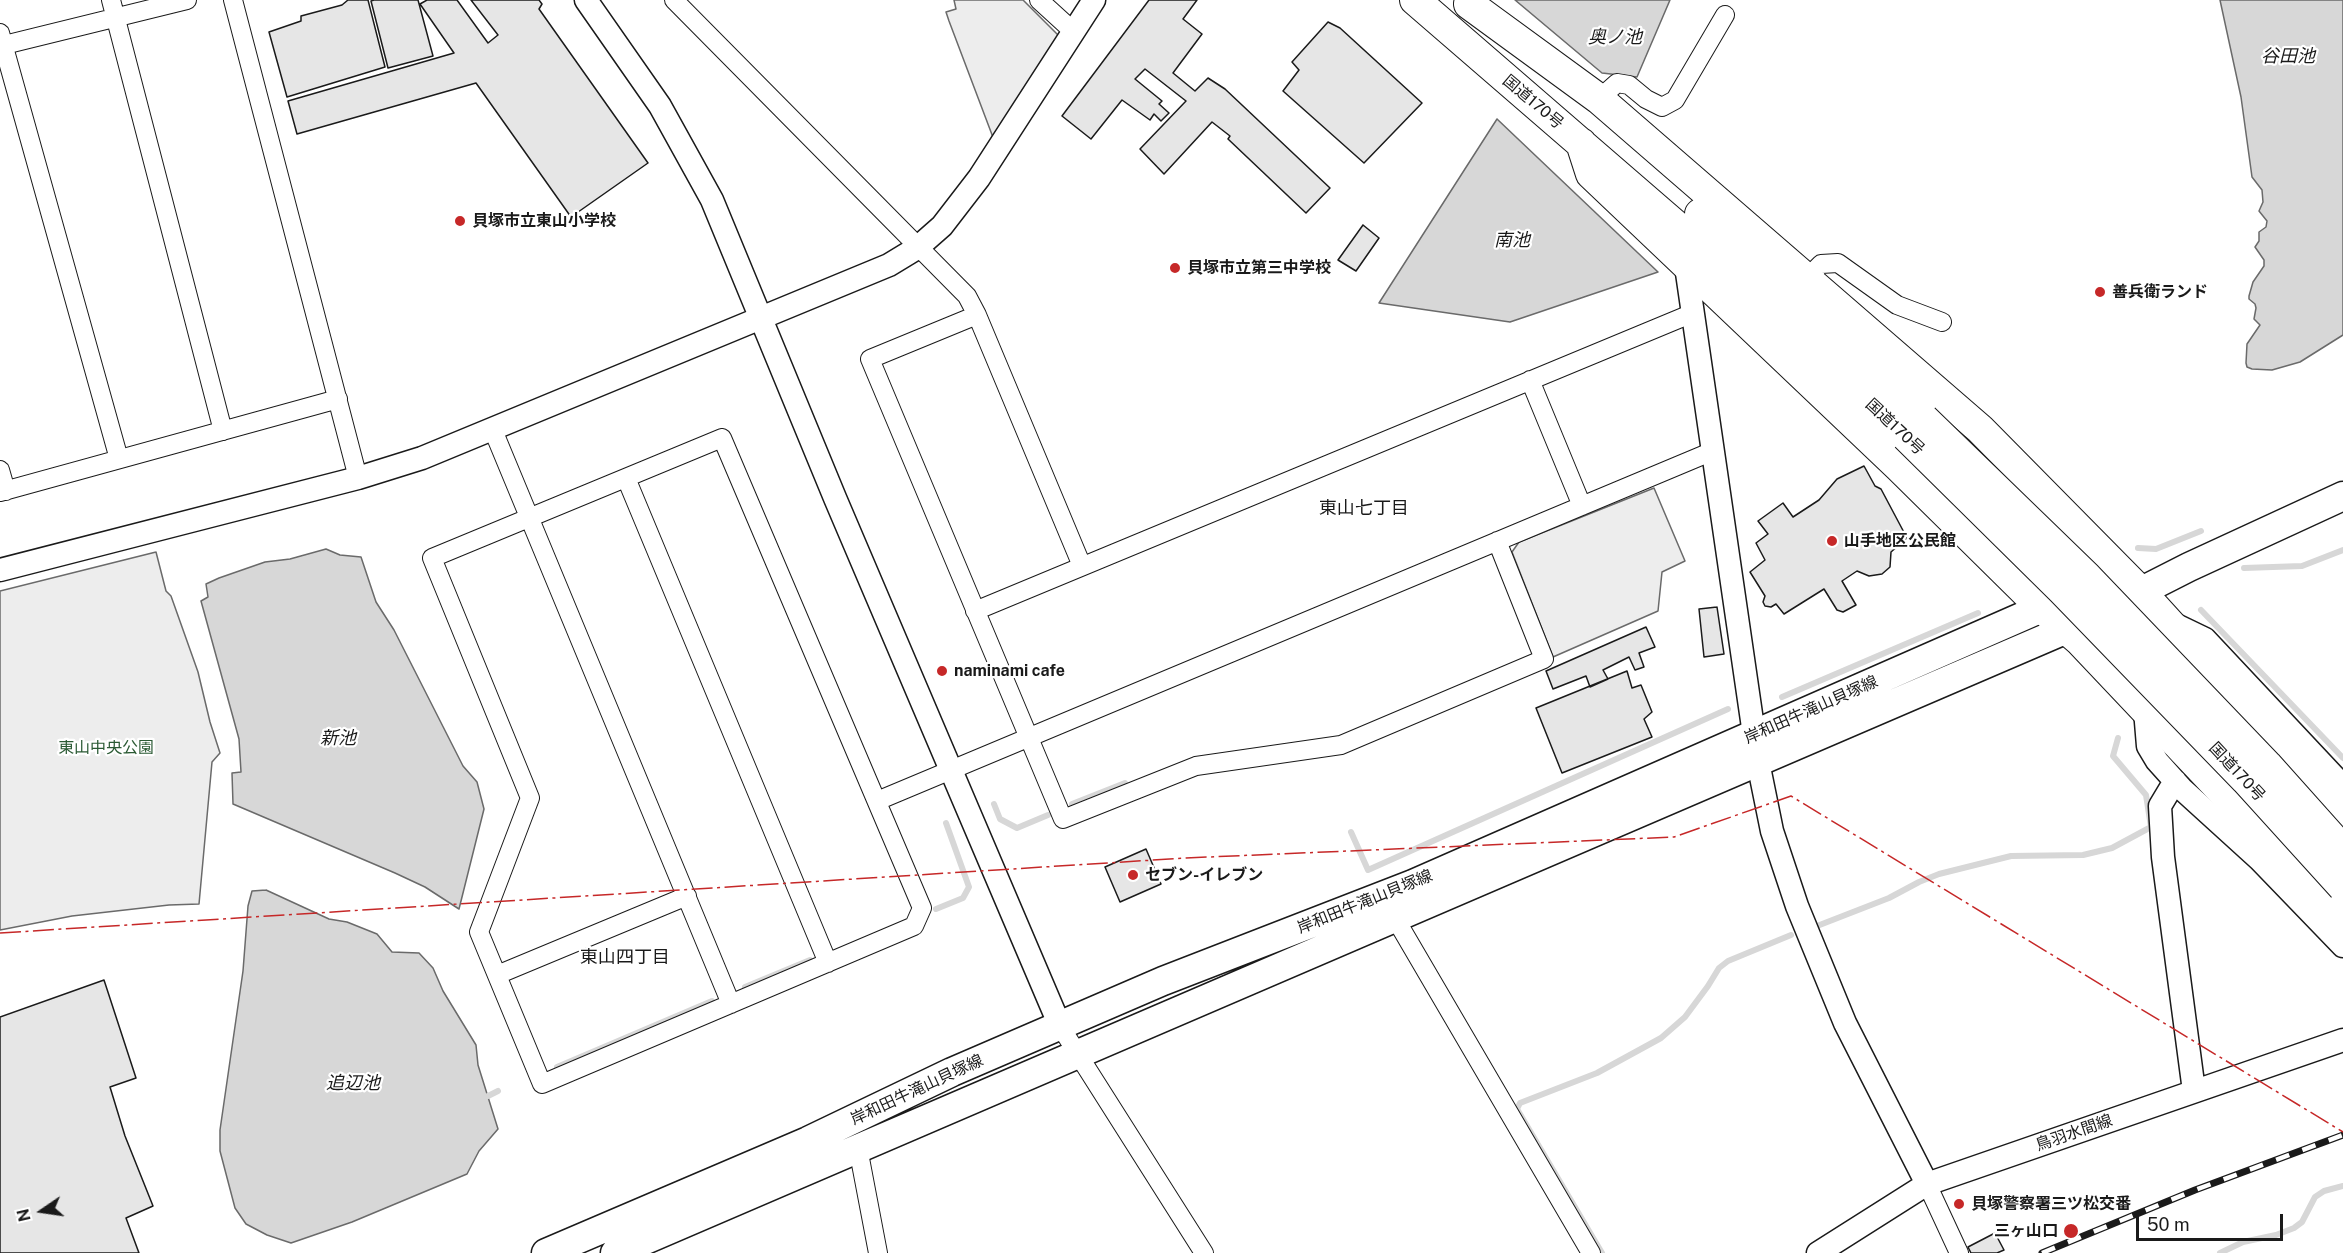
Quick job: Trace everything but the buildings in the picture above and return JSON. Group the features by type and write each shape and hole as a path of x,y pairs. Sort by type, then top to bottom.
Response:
{"highway":[{"name":"国道170号","path":"1415,0 2087,577 2267,765 2343,850"},
{"name":"国道170号","path":"1467,2 1915,428 2062,590 2246,780 2343,887"},
{"path":"1467,2 1599,99 1980,429 2135,587 2343,814"},
{"path":"1581,143 1591,174 1899,466 2042,608 2067,629 2343,919"}],"main road":[{"name":"岸和田牛滝山貝塚線","path":"546,1253 808,1141 952,1071 1163,981 1756,748 2067,629 2135,587 2169,570 2189,567 2343,496"},
{"name":"岸和田牛滝山貝塚線","path":"615,1253 1395,918 1756,748 2042,608 2135,587"}],"street":[{"path":"119,459 1,42 113,9 187,0"},
{"path":"233,0 358,478"},
{"path":"586,0 660,106 712,200 835,498 1060,1026 1204,1253"},
{"path":"674,0 967,296 1082,567"},
{"path":"1039,0 1074,32"},
{"path":"0,570 358,478 422,458 890,265 917,248 942,226 979,178 1094,0"},
{"path":"113,9 223,431"},
{"path":"1599,99 1617,83 1629,85 1646,99 1662,107 1675,100 1725,15"},
{"path":"1806,279 1821,264 1838,263 1897,305 1942,322"},
{"path":"1686,266 1756,748 1772,831 1797,906 1845,1023 1927,1184 1959,1253"},
{"path":"975,611 1693,313"},
{"path":"977,315 870,359 1063,819 1196,766 1341,745 1544,659 1497,541"},
{"path":"1530,380 1582,506"},
{"path":"0,470 3,491 338,399"},
{"path":"493,430 731,1004"},
{"path":"722,438 922,908 914,927 542,1084 479,932 530,798 432,558 529,518 722,438"},
{"path":"877,801 1713,451"},
{"path":"626,478 828,963"},
{"path":"2165,620 2205,639 2343,786"},
{"path":"2145,710 2148,746 2157,761 2175,781 2260,860 2343,946"},
{"path":"2175,781 2160,806 2160,816 2163,857 2194,1091"},
{"path":"496,975 687,896"},
{"path":"1395,918 1592,1253"},
{"name":"鳥羽水間線","path":"1818,1253 1927,1184 2343,1040"},
{"path":"858,1148 878,1253"}],"shaded area":[{"path":"954,0 1023,0 1060,37 994,140 946,12 956,9"},
{"path":"1654,488 1685,561 1662,572 1658,611 1553,657 1512,552 1519,542"},
{"name":"東山中央公園","path":"156,552 166,591 171,596 198,672 220,753 212,762 199,904 169,905 72,916 0,930 0,591"}],"water":[{"name":"奥ノ池","path":"1515,0 1670,0 1637,77 1602,73"},
{"name":"谷田池","path":"2220,0 2343,0 2343,335 2300,362 2272,370 2252,369 2247,367 2246,363 2247,344 2260,325 2254,319 2256,308 2249,296 2253,282 2264,266 2264,260 2255,247 2259,241 2259,232 2266,227 2267,221 2259,211 2263,202 2262,190 2252,177 2241,97"},
{"name":"南池","path":"1497,119 1658,272 1510,322 1379,303"},
{"name":"新池","path":"326,549 340,555 361,557 376,602 394,630 463,766 477,782 484,809 459,909 425,887 395,873 233,804 232,773 241,772 239,739 201,601 208,597 206,584 265,562 290,559"},
{"name":"追辺池","path":"266,890 329,919 347,922 377,934 392,952 419,953 433,968 443,991 476,1045 478,1065 498,1129 479,1151 467,1174 352,1222 291,1243 267,1235 246,1224 235,1208 220,1151 220,1130 243,971 248,906 252,891"}],"waterway":[{"path":"2138,548 2156,549 2201,531"},
{"path":"2244,568 2302,566 2343,550"},
{"path":"2201,610 2343,758"},
{"path":"1782,697 1978,613"},
{"path":"1351,832 1368,870 1728,709"},
{"path":"1817,926 1889,898 1939,874 2011,856 2083,855 2112,848 2151,827 2146,795 2113,756 2118,738"},
{"path":"1072,804 1125,783"},
{"path":"994,804 1000,819 1017,828 1048,815"},
{"path":"936,909 963,898 969,887 946,823"},
{"path":"1602,1253 1517,1109 1520,1103 1597,1073 1661,1038 1685,1017 1719,968 1728,961 1791,935"},
{"path":"745,987 810,960"},
{"path":"557,1067 712,1001"},
{"path":"488,1096 498,1091"},
{"path":"2220,1253 2243,1242 2276,1235 2294,1228 2302,1222 2315,1197 2324,1191 2343,1186"}],"railway":[{"path":"2042,1253 2195,1190 2343,1135"}],"power":[{"path":"0,933 1186,858 1674,837 1791,796 2343,1132"}],"place":[{"name":"貝塚市立東山小学校","path":"460,221"},
{"name":"貝塚市立第三中学校","path":"1175,268"},
{"name":"善兵衛ランド","path":"2100,292"},
{"name":"山手地区公民館","path":"1832,541"},
{"name":"naminami cafe","path":"942,671"},
{"name":"セブン-イレブン","path":"1133,875"},
{"name":"貝塚警察署三ツ松交番","path":"1959,1204"},
{"name":"三ヶ山口","path":"2071,1231"}],"district":[{"name":"東山七丁目","path":"1364,508"},
{"name":"東山四丁目","path":"625,957"}]}
